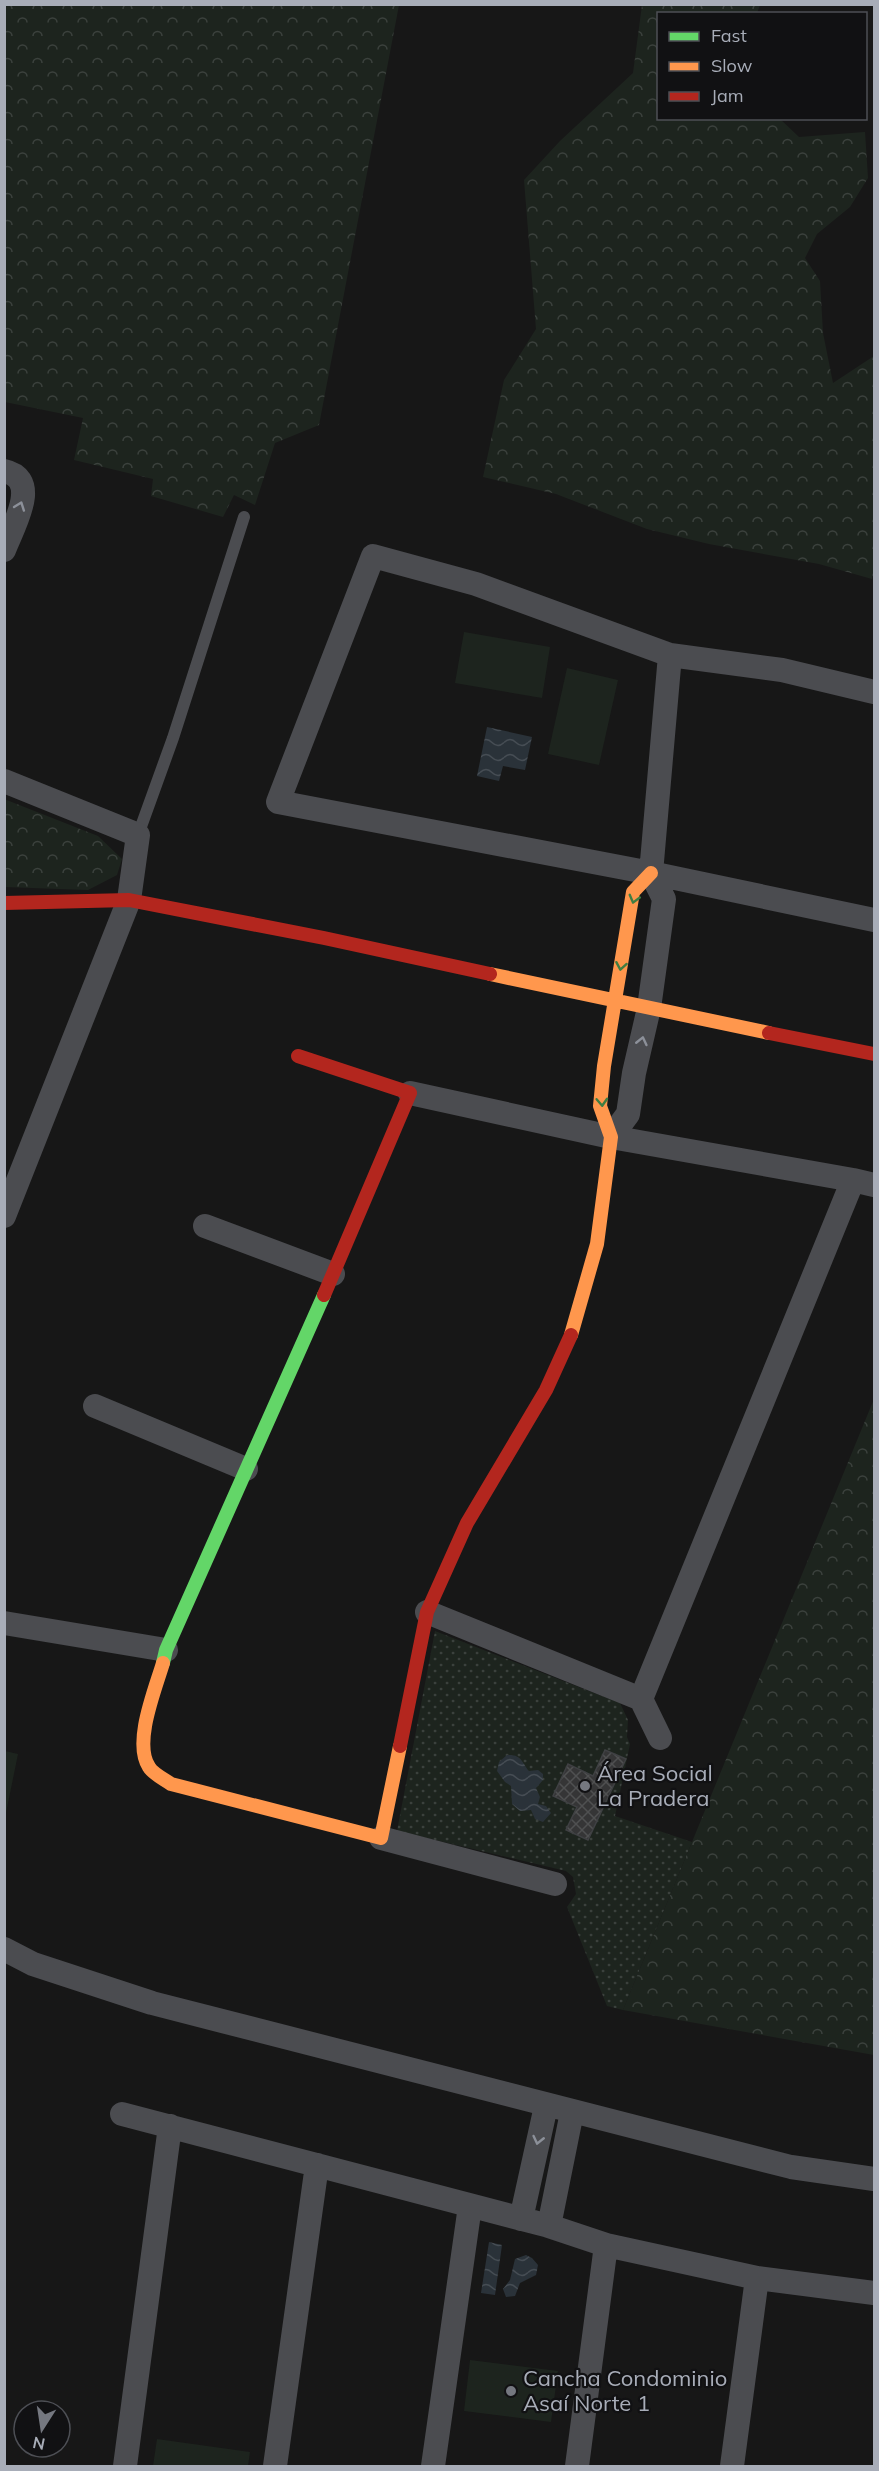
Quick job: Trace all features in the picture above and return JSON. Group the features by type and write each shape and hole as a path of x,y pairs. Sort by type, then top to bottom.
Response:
{"street":[{"path":"4,471 15,473 22,481 25,493 4,550"},
{"path":"874,692 782,670 670,655 476,585 373,556 278,802 651,873 874,920"},
{"path":"611,1137 628,1114 634,1073 649,1008 664,899 651,873 670,655"},
{"path":"4,781 138,835 129,900 13,1169 4,1216"},
{"path":"381,1838 427,1612 467,1523 546,1390 572,1332 597,1244 611,1137 600,1106 615,1002 633,892 651,873"},
{"path":"4,903 129,900 324,938 615,1002 874,1054"},
{"path":"298,1056 410,1093 611,1137 864,1183 641,1699"},
{"path":"410,1093 333,1274 166,1650 142,1737 143,1756 150,1770 171,1784 555,1884"},
{"path":"206,1226 333,1274"},
{"path":"95,1406 246,1469"},
{"path":"427,1612 641,1699 660,1738"},
{"path":"4,1623 166,1650"},
{"path":"4,1950 33,1964 152,2003 546,2106 791,2167 874,2179"},
{"path":"521,2219 546,2106"},
{"path":"549,2226 572,2112"},
{"path":"122,2114 549,2226 606,2245 758,2278 874,2293"},
{"path":"125,2466 170,2126"},
{"path":"275,2466 317,2165"},
{"path":"432,2466 470,2206"},
{"path":"577,2466 606,2245"},
{"path":"732,2466 758,2278"}],"lane":[{"path":"138,835 244,517"}],"green space":[{"path":"4,5 399,5 319,425 275,443 255,505 234,495 223,517 151,496 153,479 74,460 83,418 5,402"},
{"path":"642,5 760,5 757,12 657,12 657,120 781,120 799,137 865,132 868,178 850,207 817,234 805,258 820,281 823,333 833,383 874,356 874,569 872,579 819,564 709,544 647,529 556,494 483,477 504,380 536,329 524,180 560,141 633,73"},
{"path":"464,632 550,647 542,698 455,683"},
{"path":"567,668 618,680 599,765 548,754"},
{"path":"4,799 98,836 122,859 117,875 88,890 5,887"},
{"path":"874,1399 874,2055 623,2010"},
{"path":"435,1631 620,1703 628,1720 627,1737 630,1744 615,1816 692,1842 623,2010 607,2006 567,1907 576,1894 573,1877 566,1871 397,1831"},
{"path":"4,1751 18,1754 5,1818"},
{"name":"Cancha Condominio Asaí Norte 1","path":"470,2360 558,2371 551,2422 464,2411"},
{"path":"157,2439 250,2452 248,2466 153,2466"}],"water":[{"path":"487,727 532,737 525,770 503,766 499,781 477,776"},
{"path":"507,1755 519,1758 529,1771 538,1770 543,1774 543,1780 536,1788 540,1797 538,1804 546,1806 551,1813 543,1822 535,1819 531,1810 520,1811 512,1804 511,1786 497,1771 499,1762"},
{"path":"489,2242 502,2245 495,2295 481,2293"},
{"path":"526,2255 538,2265 536,2275 520,2283 515,2296 506,2297 503,2289 510,2280 515,2259"}],"building":[{"name":"Área Social La Pradera","path":"605,1750 626,1759 588,1840 566,1830 577,1807 553,1796 568,1764 593,1776"}],"traffic: fast":[{"path":"163,1663 166,1650 324,1295"}],"traffic: slow":[{"path":"571,1335 597,1244 611,1137 600,1106 604,1066 633,892 651,873"},
{"path":"490,974 769,1033"},
{"path":"163,1663 147,1716 143,1744 145,1757 151,1770 171,1784 381,1838 400,1746"}],"traffic: jam":[{"path":"4,903 129,900 324,938 490,974"},
{"path":"769,1033 874,1054"},
{"path":"298,1056 410,1093 324,1295"},
{"path":"400,1746 427,1612 467,1523 546,1390 571,1335"}],"place":[{"name":"Área Social La Pradera","path":"585,1786"},
{"name":"Cancha Condominio Asaí Norte 1","path":"511,2391"}]}
